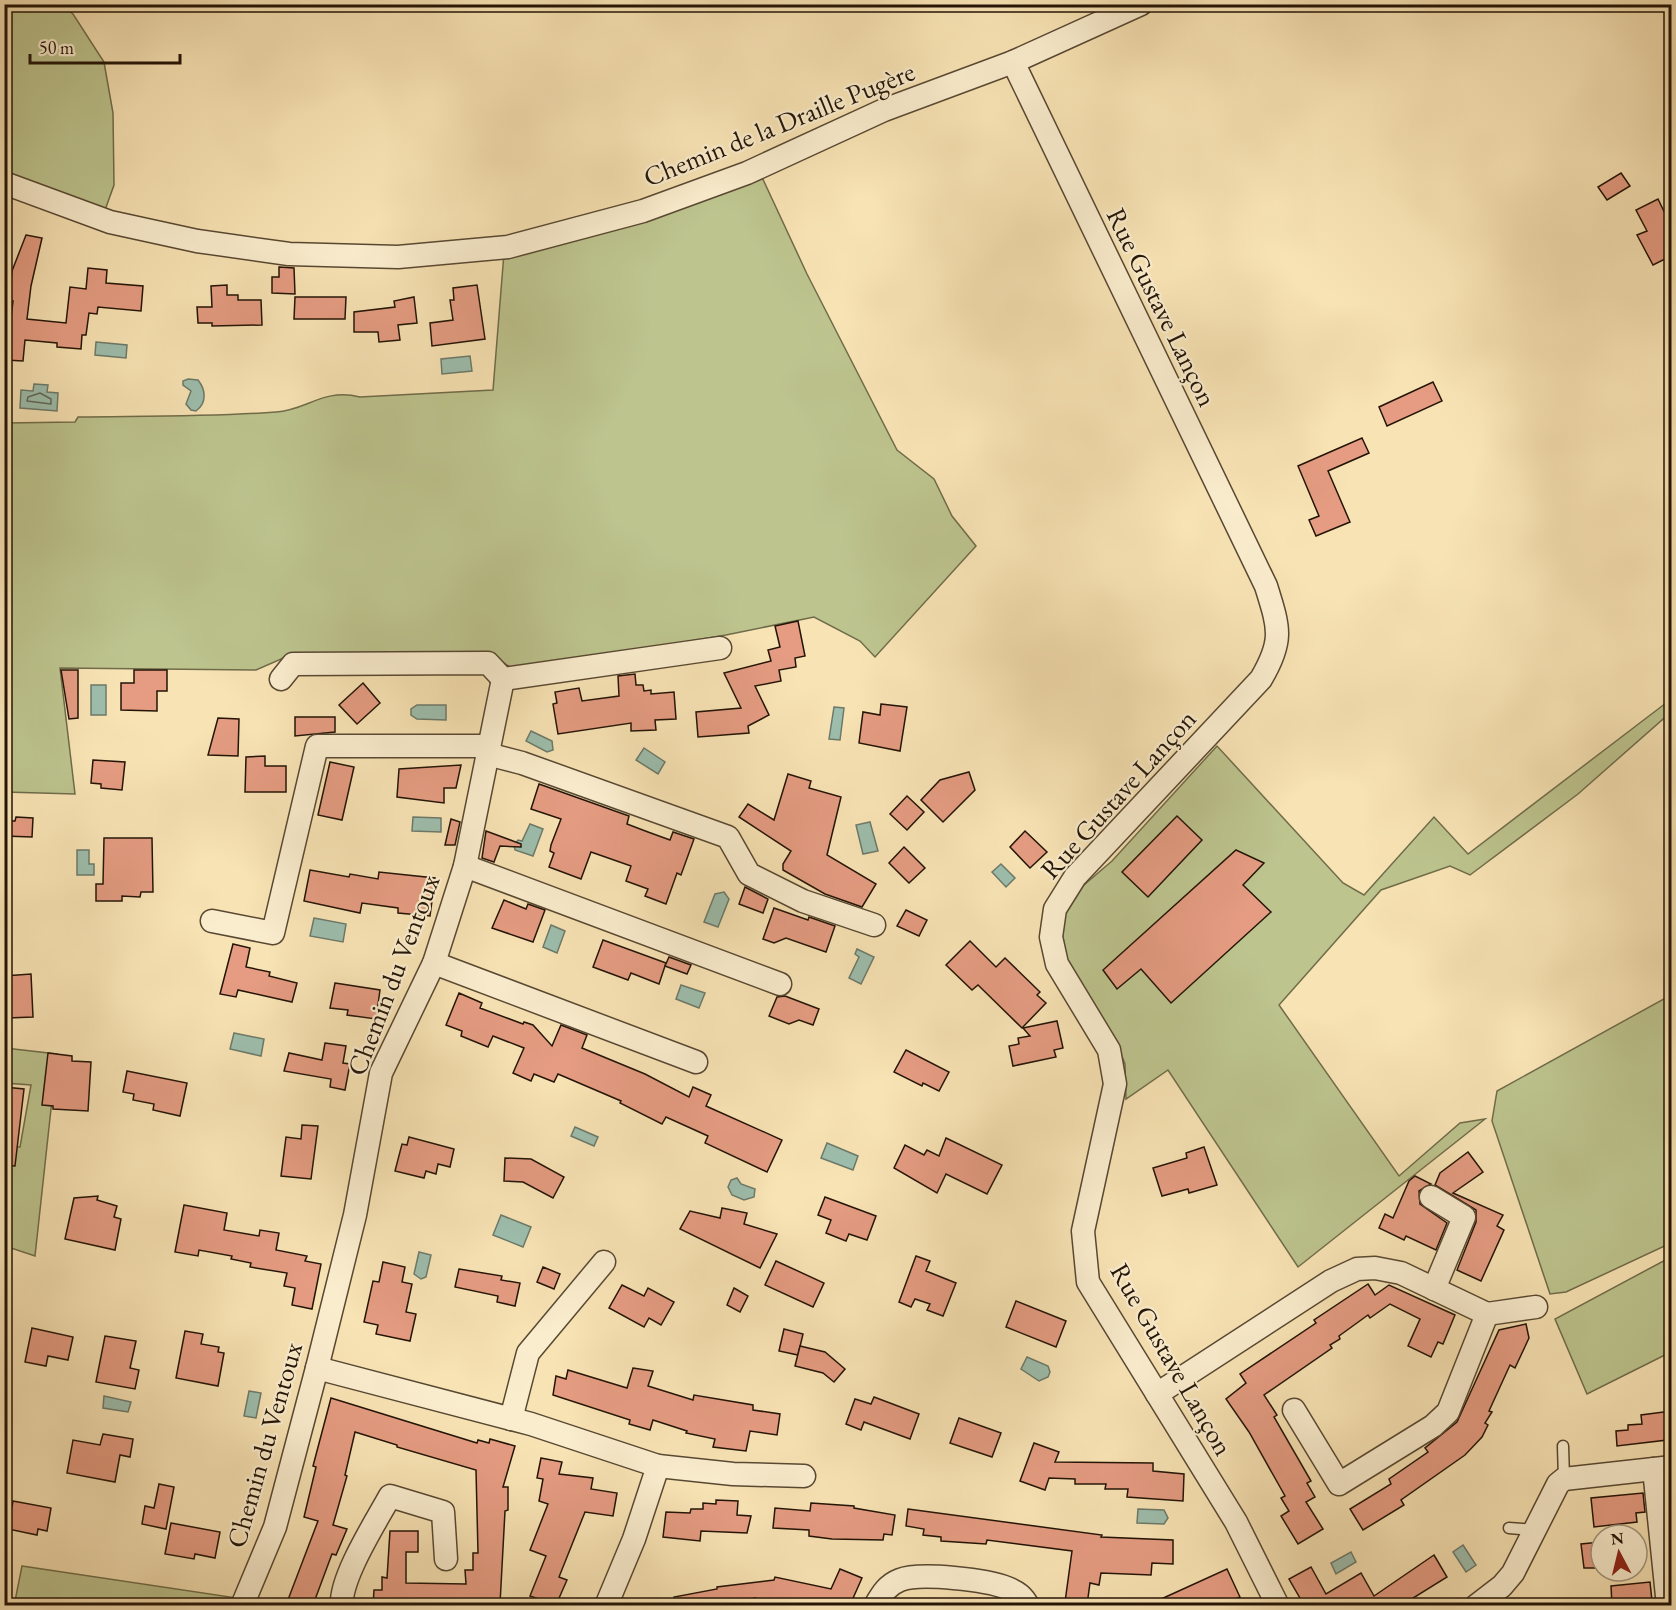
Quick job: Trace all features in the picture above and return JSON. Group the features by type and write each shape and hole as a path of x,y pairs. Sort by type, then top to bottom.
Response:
{"street":[{"name":"Chemin de la Draille Pugère","path":"4,183 110,222 197,241 289,254 398,257 508,247 643,211 747,173 884,110 1013,62 1141,4"},
{"name":"Rue Gustave Lançon","path":"1013,62 1266,586 1277,623 1275,655 1261,679 1075,877 1055,909 1051,937 1057,964 1110,1050 1115,1084 1083,1231 1088,1282 1236,1522 1278,1605"},
{"path":"280,679 293,664 405,662 488,663 502,679 720,648"},
{"name":"Chemin du Ventoux","path":"243,1605 275,1527 317,1368 355,1215 381,1074 434,963 465,866 502,679"},
{"path":"212,921 273,933 317,746 488,750 728,837 749,874 803,901 874,925"},
{"path":"465,866 780,984"},
{"path":"434,963 696,1062"},
{"path":"1431,1197 1464,1217 1434,1289"},
{"path":"511,1419 528,1353 604,1262"},
{"path":"1157,1394 1331,1281 1357,1269 1375,1268 1401,1273 1487,1314 1536,1307"},
{"path":"1294,1410 1339,1484 1433,1426 1448,1412 1487,1314"},
{"path":"317,1368 511,1419 658,1466 733,1474 804,1476"},
{"path":"606,1605 634,1539 658,1466"},
{"path":"1476,1605 1502,1586 1513,1573 1558,1484 1564,1479 1663,1468 1668,1605"},
{"path":"342,1605 341,1599 351,1568 390,1496 443,1512 446,1560"},
{"path":"875,1605 887,1587 902,1579 917,1577 1007,1587 1024,1597 1028,1605"}],"lane":[{"path":"1563,1446 1564,1479"},
{"path":"1509,1528 1534,1530"}],"green space":[{"path":"5,5 62,5 73,14 104,62 113,113 114,185 105,210 5,175"},
{"path":"760,173 807,274 897,450 934,479 952,516 976,546 875,657 860,641 814,617 726,635 515,670 494,657 288,656 256,670 60,668 75,794 5,792 5,423 75,422 78,417 202,416 276,412 297,408 335,395 360,397 493,390 504,253"},
{"path":"1666,703 1671,712 1578,794 1470,875 1450,866 1381,890 1279,1005 1399,1176 1460,1123 1485,1119 1298,1267 1168,1070 1126,1099 1125,1064 1115,1039 1068,964 1057,908 1112,861 1217,746 1343,883 1364,895 1434,817 1468,854"},
{"path":"1671,995 1671,1243 1566,1292 1550,1294 1492,1121 1497,1091"},
{"path":"5,1048 57,1054 35,1256 5,1246 5,1146 20,1147 31,1085 5,1083"},
{"path":"1671,1257 1671,1352 1587,1394 1555,1319"},
{"path":"22,1566 237,1598 233,1606 14,1606"}],"water":[{"path":"96,342 127,345 126,358 95,355"},
{"path":"470,356 472,371 442,374 441,359"},
{"path":"198,380 204,392 204,400 196,411 191,410 186,404 191,391 183,385 183,381"},
{"path":"34,384 48,385 47,392 58,393 57,411 20,408 21,390 33,391"},
{"path":"91,685 106,685 106,715 91,715"},
{"path":"417,705 446,705 446,720 417,719 411,715 411,709"},
{"path":"834,707 844,708 840,740 829,739"},
{"path":"531,731 552,741 553,750 547,752 526,741"},
{"path":"644,748 665,762 658,774 636,760"},
{"path":"413,817 441,818 441,832 412,831"},
{"path":"870,822 878,851 863,854 856,825"},
{"path":"530,824 543,829 533,856 515,850 514,845 518,840 522,841"},
{"path":"77,850 89,850 89,864 94,864 94,875 77,875"},
{"path":"1001,864 1015,878 1006,887 992,872"},
{"path":"724,892 729,899 718,927 704,922 715,894"},
{"path":"314,918 346,924 343,942 310,936"},
{"path":"551,925 565,931 557,953 543,947"},
{"path":"857,949 874,957 861,984 849,978 859,957 855,954"},
{"path":"681,985 705,993 699,1008 676,999"},
{"path":"234,1033 264,1039 261,1056 230,1049"},
{"path":"575,1127 598,1137 594,1146 571,1136"},
{"path":"827,1143 858,1156 853,1170 821,1158"},
{"path":"737,1178 741,1184 755,1189 754,1197 744,1200 732,1195 728,1187 731,1180"},
{"path":"501,1215 531,1227 523,1247 493,1235"},
{"path":"419,1252 431,1255 426,1277 421,1279 414,1274"},
{"path":"1027,1357 1048,1366 1050,1372 1048,1377 1039,1381 1021,1369"},
{"path":"249,1391 261,1393 256,1418 244,1416"},
{"path":"104,1396 131,1402 128,1412 103,1408"},
{"path":"1138,1509 1164,1510 1168,1518 1164,1524 1137,1523"},
{"path":"1463,1545 1476,1565 1466,1572 1453,1552"},
{"path":"1351,1552 1356,1562 1336,1574 1331,1563"}],"building":[{"path":"1621,173 1630,186 1607,200 1598,187"},
{"path":"1658,199 1671,226 1671,256 1653,265 1637,235 1647,231 1636,210"},
{"path":"26,235 42,238 31,286 27,319 66,323 70,287 86,289 88,268 107,270 106,283 143,286 141,311 98,307 97,314 89,313 86,335 82,335 81,349 57,347 57,343 25,340 23,361 6,360 13,301 9,301 12,271"},
{"path":"279,267 294,268 295,294 272,293 272,277 279,277"},
{"path":"227,285 227,295 238,295 238,300 261,300 262,325 212,326 212,323 198,323 197,307 212,307 211,286"},
{"path":"477,285 485,339 432,346 430,323 453,320 450,300 454,300 453,288"},
{"path":"295,297 346,297 345,319 294,319"},
{"path":"414,297 417,323 398,325 400,340 379,342 378,332 354,332 354,312 395,307 394,301"},
{"path":"1433,382 1442,401 1387,426 1379,407"},
{"path":"1362,438 1369,453 1328,471 1350,522 1316,536 1309,520 1319,516 1298,466"},
{"path":"798,621 805,656 795,658 796,667 779,670 781,681 755,686 769,715 748,726 749,733 698,737 696,712 741,708 724,673 771,661 768,650 780,647 775,626"},
{"path":"61,670 78,670 78,718 69,719"},
{"path":"134,670 167,670 167,691 157,691 157,711 121,710 121,683 134,683"},
{"path":"635,674 636,685 643,685 644,691 651,690 651,694 674,692 676,719 655,720 656,730 631,731 631,723 558,734 553,704 557,703 555,692 579,688 582,701 619,696 618,676"},
{"path":"363,683 380,703 357,724 339,705"},
{"path":"881,704 907,707 900,751 859,743 863,712 880,715"},
{"path":"295,717 335,717 335,732 295,736"},
{"path":"218,718 239,719 238,756 208,755"},
{"path":"265,756 265,766 286,766 286,792 245,792 246,757"},
{"path":"93,760 125,762 122,790 101,788 101,784 91,783"},
{"path":"330,762 354,767 342,820 318,815"},
{"path":"461,765 456,788 444,788 444,803 397,797 399,769"},
{"path":"969,772 975,790 943,822 921,800 940,780"},
{"path":"788,774 811,781 809,788 841,797 827,855 876,884 862,907 825,894 783,870 783,864 791,851 739,817 748,804 774,820"},
{"path":"539,784 629,816 627,824 670,840 673,832 694,839 681,875 677,873 666,904 645,896 648,889 626,881 631,866 591,852 581,879 549,867 554,853 550,851 551,845 561,819 531,809"},
{"path":"907,796 924,812 907,830 890,814"},
{"path":"1177,816 1202,840 1148,897 1122,872"},
{"path":"16,817 33,818 32,837 4,836 4,821 15,821"},
{"path":"451,819 460,822 455,845 445,845"},
{"path":"486,831 521,844 521,847 500,846 494,862 482,858"},
{"path":"1025,831 1047,852 1030,868 1010,847"},
{"path":"104,838 152,838 153,892 141,892 140,897 122,896 122,901 96,901 96,884 103,884"},
{"path":"904,847 925,868 909,883 889,863"},
{"path":"1236,850 1264,863 1243,885 1271,912 1171,1003 1141,969 1117,989 1103,970"},
{"path":"310,870 349,877 350,874 378,879 379,872 435,878 430,916 398,913 398,908 362,903 360,913 304,901"},
{"path":"745,887 768,899 763,913 739,904"},
{"path":"504,900 526,909 528,904 545,910 533,942 492,928"},
{"path":"774,908 808,920 809,917 835,926 826,952 786,938 774,943 763,939"},
{"path":"906,910 927,920 919,936 897,926"},
{"path":"603,940 666,963 659,984 631,973 628,980 593,967"},
{"path":"970,941 996,967 1005,958 1040,992 1037,995 1046,1003 1022,1028 978,985 972,990 946,965"},
{"path":"233,944 250,948 246,967 270,972 269,976 297,983 292,1002 238,990 236,997 220,994"},
{"path":"669,957 691,965 687,974 665,966"},
{"path":"31,974 33,1017 7,1018 4,976"},
{"path":"335,983 380,990 376,1019 347,1015 348,1010 330,1008"},
{"path":"459,993 482,1003 480,1008 523,1024 524,1022 533,1025 552,1046 561,1025 587,1035 582,1048 645,1074 689,1097 693,1087 711,1095 706,1106 782,1140 767,1172 705,1143 708,1136 666,1117 662,1124 620,1103 621,1101 558,1074 554,1082 534,1074 531,1081 513,1073 524,1048 493,1036 488,1047 461,1036 462,1031 446,1025"},
{"path":"785,996 819,1009 813,1025 799,1020 789,1024 769,1016 777,997"},
{"path":"1057,1021 1063,1048 1054,1050 1056,1057 1013,1066 1009,1046 1019,1044 1018,1038 1030,1036 1023,1028"},
{"path":"325,1043 346,1046 343,1063 350,1064 345,1090 330,1087 331,1079 284,1071 289,1053 322,1060"},
{"path":"906,1050 949,1072 939,1091 923,1083 922,1086 894,1072"},
{"path":"48,1053 72,1056 72,1061 91,1062 88,1111 53,1109 53,1106 42,1105"},
{"path":"127,1071 187,1083 180,1116 153,1110 154,1104 133,1100 134,1094 123,1092"},
{"path":"4,1087 24,1089 15,1166 4,1165"},
{"path":"302,1125 318,1126 311,1179 281,1176 286,1137 301,1139"},
{"path":"409,1137 454,1149 450,1167 438,1164 436,1174 426,1171 424,1178 395,1171 402,1144 407,1145"},
{"path":"946,1138 1002,1165 987,1194 946,1174 937,1193 894,1168 905,1145 924,1155 927,1150 939,1156"},
{"path":"1204,1147 1217,1185 1189,1193 1188,1189 1162,1196 1153,1168 1187,1158 1186,1153"},
{"path":"1468,1152 1483,1172 1453,1193 1503,1215 1497,1226 1504,1230 1481,1281 1457,1270 1476,1222 1476,1210 1435,1185 1440,1173"},
{"path":"505,1158 531,1159 564,1177 553,1198 523,1182 504,1181"},
{"path":"1415,1176 1431,1184 1419,1191 1420,1204 1447,1223 1436,1250 1406,1236 1404,1240 1379,1228 1385,1214 1393,1218 1409,1181"},
{"path":"98,1196 97,1200 117,1206 114,1217 121,1219 115,1250 65,1239 74,1198"},
{"path":"825,1197 876,1216 867,1240 849,1234 846,1241 826,1233 831,1220 818,1215"},
{"path":"184,1205 227,1213 224,1230 259,1236 260,1230 279,1233 276,1250 307,1256 305,1261 321,1264 312,1309 292,1305 295,1288 284,1286 287,1273 250,1267 251,1263 231,1259 232,1256 199,1250 198,1256 175,1252"},
{"path":"722,1208 747,1213 744,1224 777,1234 760,1268 680,1229 690,1211 720,1218"},
{"path":"916,1256 930,1261 926,1271 956,1283 943,1316 927,1310 930,1304 915,1299 911,1307 899,1302"},
{"path":"776,1261 824,1283 813,1307 765,1285"},
{"path":"383,1262 405,1267 402,1282 412,1284 406,1312 416,1314 410,1341 376,1334 378,1325 364,1322 373,1281 379,1282"},
{"path":"543,1267 560,1274 554,1289 537,1282"},
{"path":"459,1269 502,1276 501,1280 520,1283 515,1306 497,1302 498,1296 455,1287"},
{"path":"1368,1284 1375,1295 1389,1285 1455,1315 1443,1344 1438,1342 1431,1357 1408,1346 1420,1319 1390,1304 1370,1318 1368,1315 1339,1336 1340,1339 1330,1345 1332,1348 1264,1395 1277,1415 1274,1417 1311,1481 1307,1483 1315,1497 1306,1502 1323,1529 1298,1544 1281,1516 1289,1511 1281,1498 1285,1496 1249,1432 1226,1399 1246,1383 1240,1374 1316,1323 1314,1320"},
{"path":"622,1285 644,1296 648,1288 674,1302 661,1325 649,1318 644,1327 609,1308"},
{"path":"734,1288 748,1296 740,1312 727,1305"},
{"path":"1016,1301 1066,1321 1056,1347 1006,1327"},
{"path":"1526,1324 1529,1338 1515,1368 1510,1365 1489,1411 1492,1412 1485,1423 1488,1425 1482,1437 1465,1455 1401,1500 1404,1505 1363,1530 1350,1509 1391,1484 1389,1479 1428,1452 1425,1448 1457,1422 1499,1330"},
{"path":"32,1328 73,1337 68,1360 48,1356 46,1366 25,1362"},
{"path":"784,1329 803,1334 798,1355 779,1351"},
{"path":"185,1331 203,1334 201,1344 219,1347 218,1352 224,1353 218,1386 176,1378"},
{"path":"105,1336 136,1341 130,1368 139,1370 135,1389 96,1382"},
{"path":"800,1346 825,1352 845,1369 834,1382 823,1373 795,1366"},
{"path":"633,1368 653,1371 648,1386 693,1400 694,1395 753,1405 753,1410 780,1414 777,1435 750,1431 746,1451 713,1447 715,1439 686,1433 687,1431 653,1420 650,1430 629,1424 630,1420 553,1395 556,1376 566,1379 568,1370 627,1388"},
{"path":"874,1397 919,1414 910,1439 864,1422 861,1430 846,1424 855,1399 871,1404"},
{"path":"331,1398 477,1443 478,1440 489,1443 490,1439 515,1446 503,1487 508,1487 508,1510 505,1511 500,1604 373,1605 374,1590 382,1590 382,1577 387,1578 390,1531 418,1531 418,1552 406,1552 406,1583 466,1584 465,1570 473,1570 473,1553 478,1553 476,1470 355,1432 345,1475 347,1476 333,1525 347,1529 336,1555 332,1554 313,1605 286,1605 318,1521 304,1517 316,1467 313,1466"},
{"path":"1671,1411 1671,1435 1666,1436 1667,1440 1617,1446 1616,1431 1628,1430 1628,1425 1642,1424 1641,1415"},
{"path":"959,1418 1001,1433 992,1457 950,1443"},
{"path":"103,1434 133,1439 130,1457 120,1455 115,1482 67,1473 73,1440 100,1445"},
{"path":"1034,1443 1059,1452 1055,1462 1153,1463 1153,1471 1184,1474 1183,1501 1127,1497 1128,1489 1105,1489 1106,1484 1075,1484 1075,1479 1049,1478 1045,1490 1020,1481"},
{"path":"541,1458 562,1462 559,1474 593,1478 591,1489 617,1493 613,1516 585,1512 559,1577 567,1580 556,1605 530,1596 546,1556 530,1550 548,1504 539,1501 543,1479 537,1478"},
{"path":"159,1484 174,1487 166,1529 142,1524 145,1506 154,1508"},
{"path":"1643,1493 1645,1512 1636,1513 1637,1522 1594,1523 1591,1498"},
{"path":"716,1500 738,1501 737,1515 751,1516 747,1533 701,1531 700,1541 663,1537 666,1512 690,1513 691,1509 703,1509 703,1503 716,1504"},
{"path":"13,1501 51,1508 47,1531 38,1529 37,1535 8,1529"},
{"path":"811,1503 854,1506 854,1508 895,1515 892,1535 884,1534 883,1540 832,1539 809,1536 809,1530 773,1528 775,1508 810,1511"},
{"path":"908,1509 1102,1535 1101,1537 1173,1540 1173,1564 1152,1563 1151,1575 1101,1573 1099,1585 1090,1583 1087,1605 1065,1602 1072,1551 987,1540 986,1544 941,1541 941,1537 923,1535 924,1529 906,1526"},
{"path":"171,1523 220,1532 215,1558 195,1554 194,1559 165,1554"},
{"path":"1589,1543 1589,1568 1584,1568 1581,1544"},
{"path":"1434,1555 1447,1577 1402,1605 1304,1605 1289,1579 1311,1567 1326,1594 1361,1573 1374,1596"},
{"path":"840,1569 862,1578 850,1605 788,1605 754,1598 755,1605 675,1605 674,1597 717,1589 717,1587 774,1580 775,1577 831,1589"},
{"path":"1227,1569 1240,1597 1222,1605 1148,1605"},
{"path":"1649,1582 1652,1601 1643,1602 1643,1605 1612,1605 1611,1586"}]}
